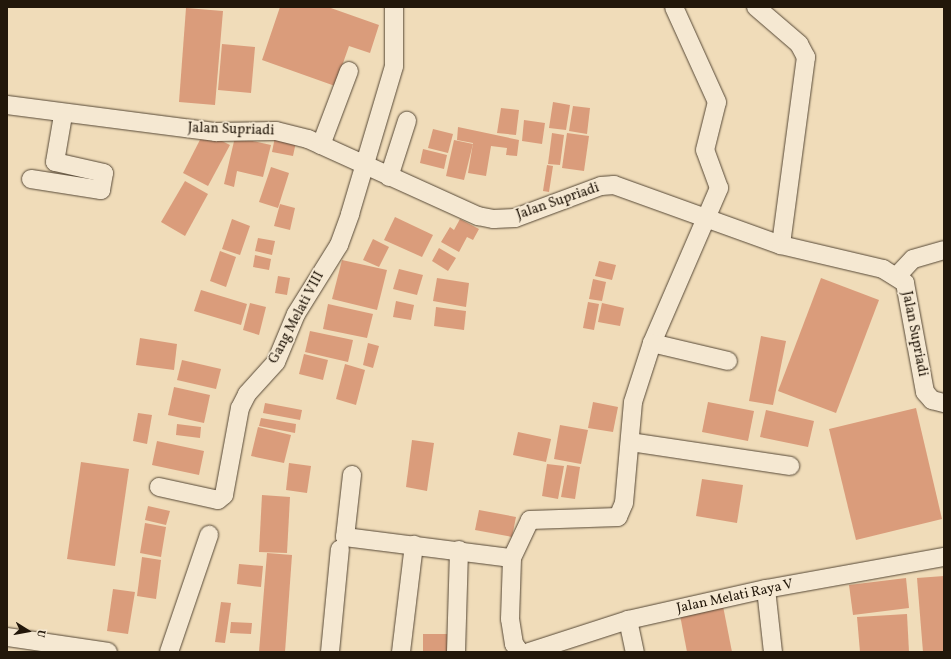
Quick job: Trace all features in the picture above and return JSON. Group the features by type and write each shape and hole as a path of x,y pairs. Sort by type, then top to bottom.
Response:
{"street":[{"path":"364,165 394,66 394,7"},
{"path":"520,652 514,644 510,619 512,558 530,520 618,517 624,503 633,402 652,343 707,221 719,188 705,150 717,102 674,7"},
{"path":"756,7 799,44 806,57 781,245"},
{"path":"321,145 349,71"},
{"name":"Jalan Supriadi","path":"7,105 63,115 216,132 276,130 321,145 478,216 494,219 515,218 601,186 614,185 707,221 781,245 871,265 897,276 905,283 925,392 932,400 944,403"},
{"path":"31,179 101,190 104,173 56,162 63,115"},
{"path":"389,176 407,121"},
{"name":"Gang Melati VIII","path":"159,487 218,500 224,495 240,408 247,394 276,362 296,314 339,245 364,165"},
{"path":"897,276 913,258 944,250"},
{"path":"652,343 728,361"},
{"path":"630,442 790,466"},
{"path":"352,475 343,536 512,558"},
{"path":"169,652 209,535"},
{"path":"401,652 414,545"},
{"path":"330,652 340,549"},
{"path":"456,652 459,550"},
{"name":"Jalan Melati Raya V","path":"529,652 628,620 766,589 944,557"},
{"path":"766,589 773,652"},
{"path":"628,620 635,652"},
{"path":"7,637 108,652"}],"building":[{"path":"280,7 328,7 379,25 370,53 349,46 335,86 262,60"},
{"path":"186,8 223,11 215,105 179,102"},
{"path":"222,44 255,47 251,93 218,90"},
{"path":"553,102 570,105 566,130 549,128"},
{"path":"573,106 590,108 587,134 569,131"},
{"path":"501,108 519,110 516,135 497,133"},
{"path":"524,120 545,123 542,144 522,141"},
{"path":"458,127 519,140 517,156 506,155 507,148 491,146 486,176 468,173 473,143 457,140"},
{"path":"433,129 453,134 448,153 428,148"},
{"path":"204,132 230,145 208,186 183,173"},
{"path":"552,133 564,135 560,165 548,164"},
{"path":"567,133 589,136 584,171 562,168"},
{"path":"235,137 271,145 263,177 237,171 234,187 224,184"},
{"path":"275,137 296,142 293,156 272,152"},
{"path":"454,140 473,144 464,180 446,176"},
{"path":"423,149 447,155 444,169 420,163"},
{"path":"547,165 553,166 549,192 543,191"},
{"path":"271,167 289,173 278,208 259,202"},
{"path":"185,181 208,194 185,236 161,222"},
{"path":"280,204 295,208 290,230 274,226"},
{"path":"395,217 433,235 422,257 384,240"},
{"path":"232,219 250,226 240,255 222,249"},
{"path":"460,219 479,229 473,240 467,237 459,252 441,242 450,227 454,230"},
{"path":"258,238 275,241 272,255 255,251"},
{"path":"373,239 389,247 379,267 363,260"},
{"path":"439,248 456,258 448,271 432,261"},
{"path":"220,251 236,257 226,287 210,281"},
{"path":"255,255 271,259 269,270 253,267"},
{"path":"342,260 387,270 377,310 332,299"},
{"path":"599,261 616,265 612,280 595,276"},
{"path":"399,269 423,275 417,295 393,289"},
{"path":"278,276 290,278 287,295 275,293"},
{"path":"437,278 469,283 466,307 433,301"},
{"path":"821,278 879,300 836,413 778,391"},
{"path":"593,279 606,282 602,301 589,299"},
{"path":"201,290 247,304 241,325 194,311"},
{"path":"396,301 414,305 411,320 393,317"},
{"path":"588,302 599,304 594,330 583,328"},
{"path":"250,303 266,307 259,335 243,330"},
{"path":"602,303 624,308 620,326 598,322"},
{"path":"328,304 373,314 367,338 323,329"},
{"path":"436,307 466,311 464,330 434,326"},
{"path":"310,331 353,340 348,362 305,352"},
{"path":"761,336 786,341 773,405 749,401"},
{"path":"140,338 177,344 174,370 136,365"},
{"path":"368,343 379,346 373,368 363,365"},
{"path":"304,354 328,360 323,380 299,374"},
{"path":"182,360 221,369 216,389 177,380"},
{"path":"345,364 365,370 356,405 336,399"},
{"path":"174,387 210,395 204,423 168,415"},
{"path":"593,402 618,407 613,432 588,428"},
{"path":"708,402 754,411 748,441 702,432"},
{"path":"265,403 302,410 300,420 263,413"},
{"path":"916,408 942,519 856,540 829,429"},
{"path":"766,410 814,421 808,447 760,437"},
{"path":"138,413 152,415 147,444 133,441"},
{"path":"261,418 296,424 295,433 259,426"},
{"path":"177,424 201,427 200,438 176,435"},
{"path":"560,425 588,430 581,464 554,459"},
{"path":"258,427 291,435 284,463 251,456"},
{"path":"518,432 551,439 546,462 513,455"},
{"path":"412,440 434,443 427,491 406,487"},
{"path":"157,441 204,451 199,475 152,465"},
{"path":"81,462 129,469 115,566 67,559"},
{"path":"289,463 311,466 307,493 286,490"},
{"path":"547,464 564,466 558,499 542,496"},
{"path":"567,465 580,467 575,499 561,497"},
{"path":"702,479 743,485 737,523 696,516"},
{"path":"262,495 290,497 287,553 259,552"},
{"path":"148,506 170,511 166,525 145,520"},
{"path":"479,510 516,517 512,537 475,530"},
{"path":"145,523 166,527 161,557 140,553"},
{"path":"267,553 292,555 285,652 259,652"},
{"path":"142,557 161,560 156,599 137,596"},
{"path":"239,564 263,566 261,587 237,584"},
{"path":"944,576 944,652 923,652 917,578"},
{"path":"906,578 909,608 853,615 849,585"},
{"path":"113,589 135,592 128,634 107,631"},
{"path":"722,601 732,652 687,652 679,610"},
{"path":"221,602 231,603 225,643 215,642"},
{"path":"907,614 909,652 860,652 857,617"},
{"path":"231,622 252,623 251,634 230,633"},
{"path":"423,634 450,634 449,652 423,652"}]}
